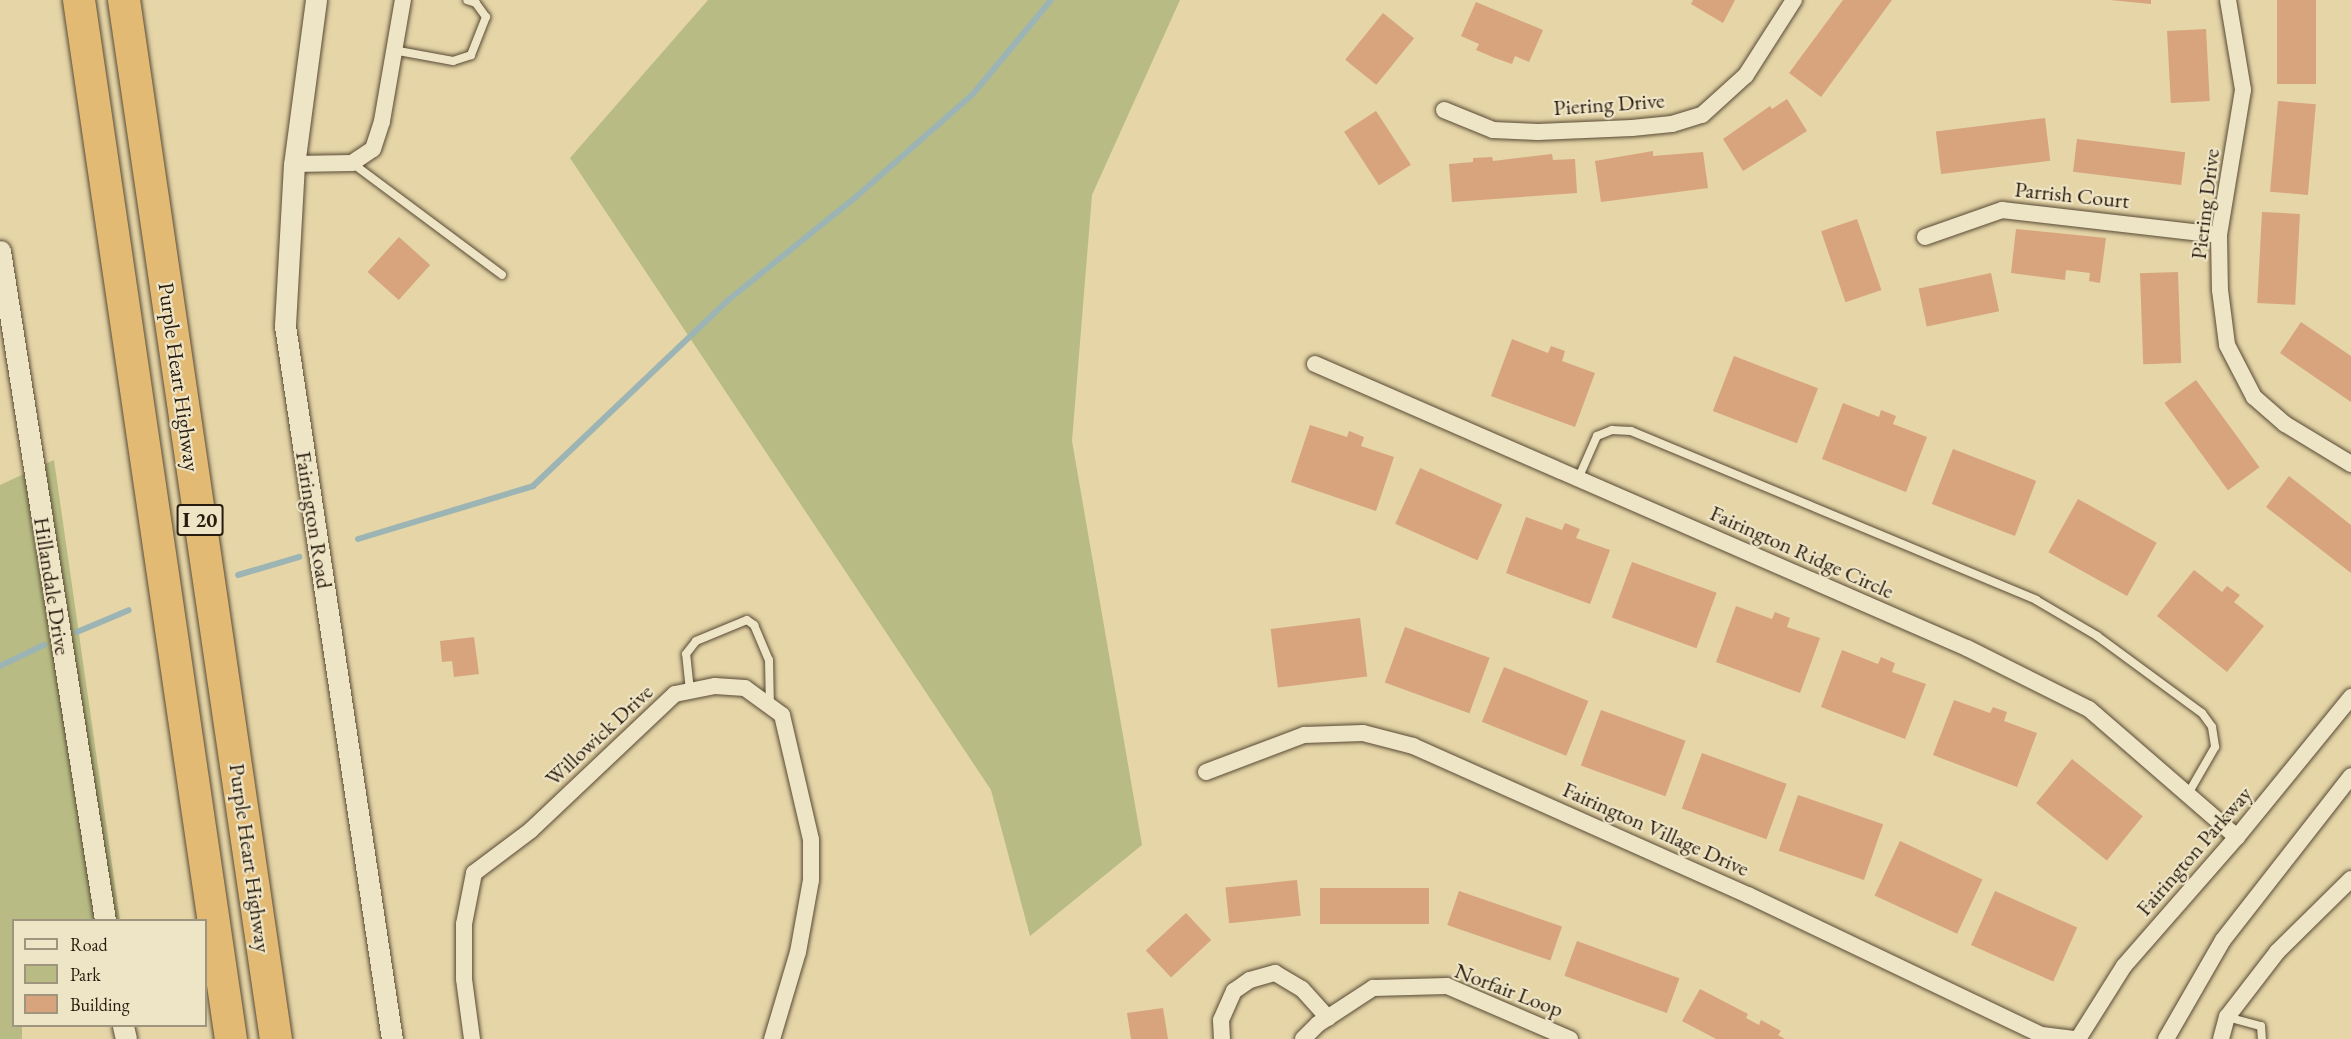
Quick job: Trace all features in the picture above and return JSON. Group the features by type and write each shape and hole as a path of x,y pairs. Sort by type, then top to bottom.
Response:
{"highway":[{"name":"Purple Heart Highway","path":"79,0 231,1039"},
{"name":"Purple Heart Highway","path":"124,0 276,1039"}],"street":[{"name":"Fairington Road","path":"316,0 294,164 285,326 392,1039"},
{"path":"294,164 352,163 373,149 382,121 403,0"},
{"name":"Piering Drive","path":"1444,110 1493,130 1632,129 1692,118 1722,100 1746,75 1794,0"},
{"name":"Piering Drive","path":"2228,0 2243,90 2219,235 2220,290 2227,345 2254,397 2285,424 2351,464"},
{"name":"Parrish Court","path":"1925,237 2002,210 2219,235"},
{"name":"Hillandale Drive","path":"0,251 105,919"},
{"name":"Fairington Ridge Circle","path":"1315,364 1967,648 2089,709 2237,837"},
{"name":"Willowick Drive","path":"472,1039 464,979 464,924 474,873 531,830 675,694 715,686 745,688 782,715 811,840 811,880 798,952 772,1039"},
{"name":"Fairington Parkway","path":"2077,1039 2124,966 2237,837 2351,697"},
{"name":"Fairington Village Drive","path":"1206,772 1304,735 1363,733 1413,746 1748,895 2042,1035 2077,1039"},
{"path":"2166,1039 2223,940 2351,776"},
{"path":"2221,1039 2227,1017 2277,952 2351,879"},
{"path":"1222,1039 1221,1020 1234,991 1250,980 1275,973 1302,989 1328,1018"},
{"name":"Norfair Loop","path":"1303,1039 1328,1018 1373,988 1447,986 1570,1039"}],"lane":[{"path":"393,50 453,62 471,55 486,16 476,3 467,0"},
{"path":"352,163 502,275"},
{"path":"1578,479 1597,436 1612,430 1631,431 2036,600 2097,636 2202,713 2212,727 2215,747 2188,794"},
{"path":"690,691 686,654 696,641 747,620 754,625 769,660 770,706"},
{"path":"2227,1017 2261,1026 2262,1039"}],"green space":[{"path":"708,0 1180,0 1092,195 1072,441 1142,845 1030,936 991,790 570,158"},
{"path":"54,460 120,919 12,919 12,1027 22,1027 22,1039 0,1039 0,485"}],"building":[{"path":"1693,0 1735,0 1723,23 1691,4"},
{"path":"1843,0 1892,0 1821,97 1789,73"},
{"path":"2110,0 2151,0 2151,4"},
{"path":"2277,0 2316,0 2316,84 2277,84"},
{"path":"1476,2 1543,30 1529,62 1515,56 1512,64 1495,58 1476,50 1479,44 1461,36"},
{"path":"1383,13 1414,38 1376,85 1345,60"},
{"path":"2206,29 2210,101 2171,103 2167,31"},
{"path":"1787,99 1807,131 1743,171 1723,139 1770,106 1772,109"},
{"path":"2278,101 2316,104 2308,195 2270,192"},
{"path":"1376,111 1411,165 1379,185 1344,132"},
{"path":"2045,118 2050,161 1941,174 1936,131"},
{"path":"2077,139 2185,152 2181,185 2073,172"},
{"path":"1653,151 1653,156 1703,152 1708,188 1601,202 1595,161"},
{"path":"1552,154 1553,160 1575,159 1577,193 1452,202 1449,164 1473,162 1473,158 1492,157 1493,161"},
{"path":"2262,212 2300,214 2295,305 2257,303"},
{"path":"1857,219 1881,290 1845,302 1821,231"},
{"path":"2016,229 2106,238 2100,283 2089,281 2090,273 2066,270 2065,280 2011,273"},
{"path":"399,237 430,265 399,300 368,272"},
{"path":"2178,272 2181,363 2143,364 2140,273"},
{"path":"1991,273 1999,311 1927,327 1919,288"},
{"path":"2301,322 2351,356 2351,402 2280,353"},
{"path":"1512,339 1548,353 1551,346 1565,351 1562,361 1595,373 1575,427 1491,396"},
{"path":"1734,356 1818,388 1797,443 1713,411"},
{"path":"2196,380 2259,467 2228,490 2164,403"},
{"path":"1843,403 1879,417 1881,410 1896,416 1893,424 1927,437 1906,492 1822,459"},
{"path":"1310,425 1347,437 1349,431 1364,437 1361,446 1394,457 1376,511 1291,482"},
{"path":"1953,449 2036,481 2015,536 1932,504"},
{"path":"1420,468 1502,505 1477,560 1395,524"},
{"path":"2289,476 2351,525 2351,573 2266,507"},
{"path":"2078,499 2157,543 2127,596 2048,552"},
{"path":"1526,517 1562,530 1565,523 1580,529 1576,538 1610,550 1590,604 1506,573"},
{"path":"1632,562 1717,593 1696,648 1612,617"},
{"path":"2194,570 2222,592 2227,586 2240,595 2234,602 2264,626 2227,672 2157,616"},
{"path":"1736,606 1772,619 1775,612 1790,618 1787,627 1820,638 1800,693 1716,662"},
{"path":"1360,618 1367,677 1278,688 1271,629"},
{"path":"1405,627 1490,658 1469,713 1385,682"},
{"path":"474,637 479,674 454,677 452,661 442,662 440,641"},
{"path":"1842,650 1878,664 1881,657 1895,663 1892,672 1926,684 1905,739 1821,707"},
{"path":"1504,667 1588,701 1566,756 1482,722"},
{"path":"1954,700 1990,713 1993,707 2007,712 2004,721 2037,733 2017,787 1933,755"},
{"path":"1601,710 1686,741 1665,796 1581,765"},
{"path":"1702,753 1787,784 1766,839 1682,808"},
{"path":"2072,759 2143,816 2107,861 2036,803"},
{"path":"1798,795 1883,824 1864,880 1779,851"},
{"path":"1900,841 1982,879 1957,934 1875,895"},
{"path":"1297,880 1301,916 1229,923 1225,888"},
{"path":"1320,888 1429,888 1429,924 1320,924"},
{"path":"1459,891 1562,926 1550,961 1447,925"},
{"path":"1995,891 2077,928 2053,982 1971,945"},
{"path":"1186,913 1211,940 1171,978 1146,951"},
{"path":"1577,941 1679,978 1667,1013 1564,976"},
{"path":"1700,989 1748,1014 1746,1018 1759,1025 1761,1020 1781,1031 1778,1035 1785,1039 1716,1039 1682,1021"},
{"path":"1163,1008 1168,1039 1131,1039 1127,1013"}],"waterway":[{"path":"358,539 533,486 727,301 857,196 973,94 1051,0"},
{"path":"238,575 299,557"},
{"path":"77,632 129,610"},
{"path":"0,666 44,645"}]}
